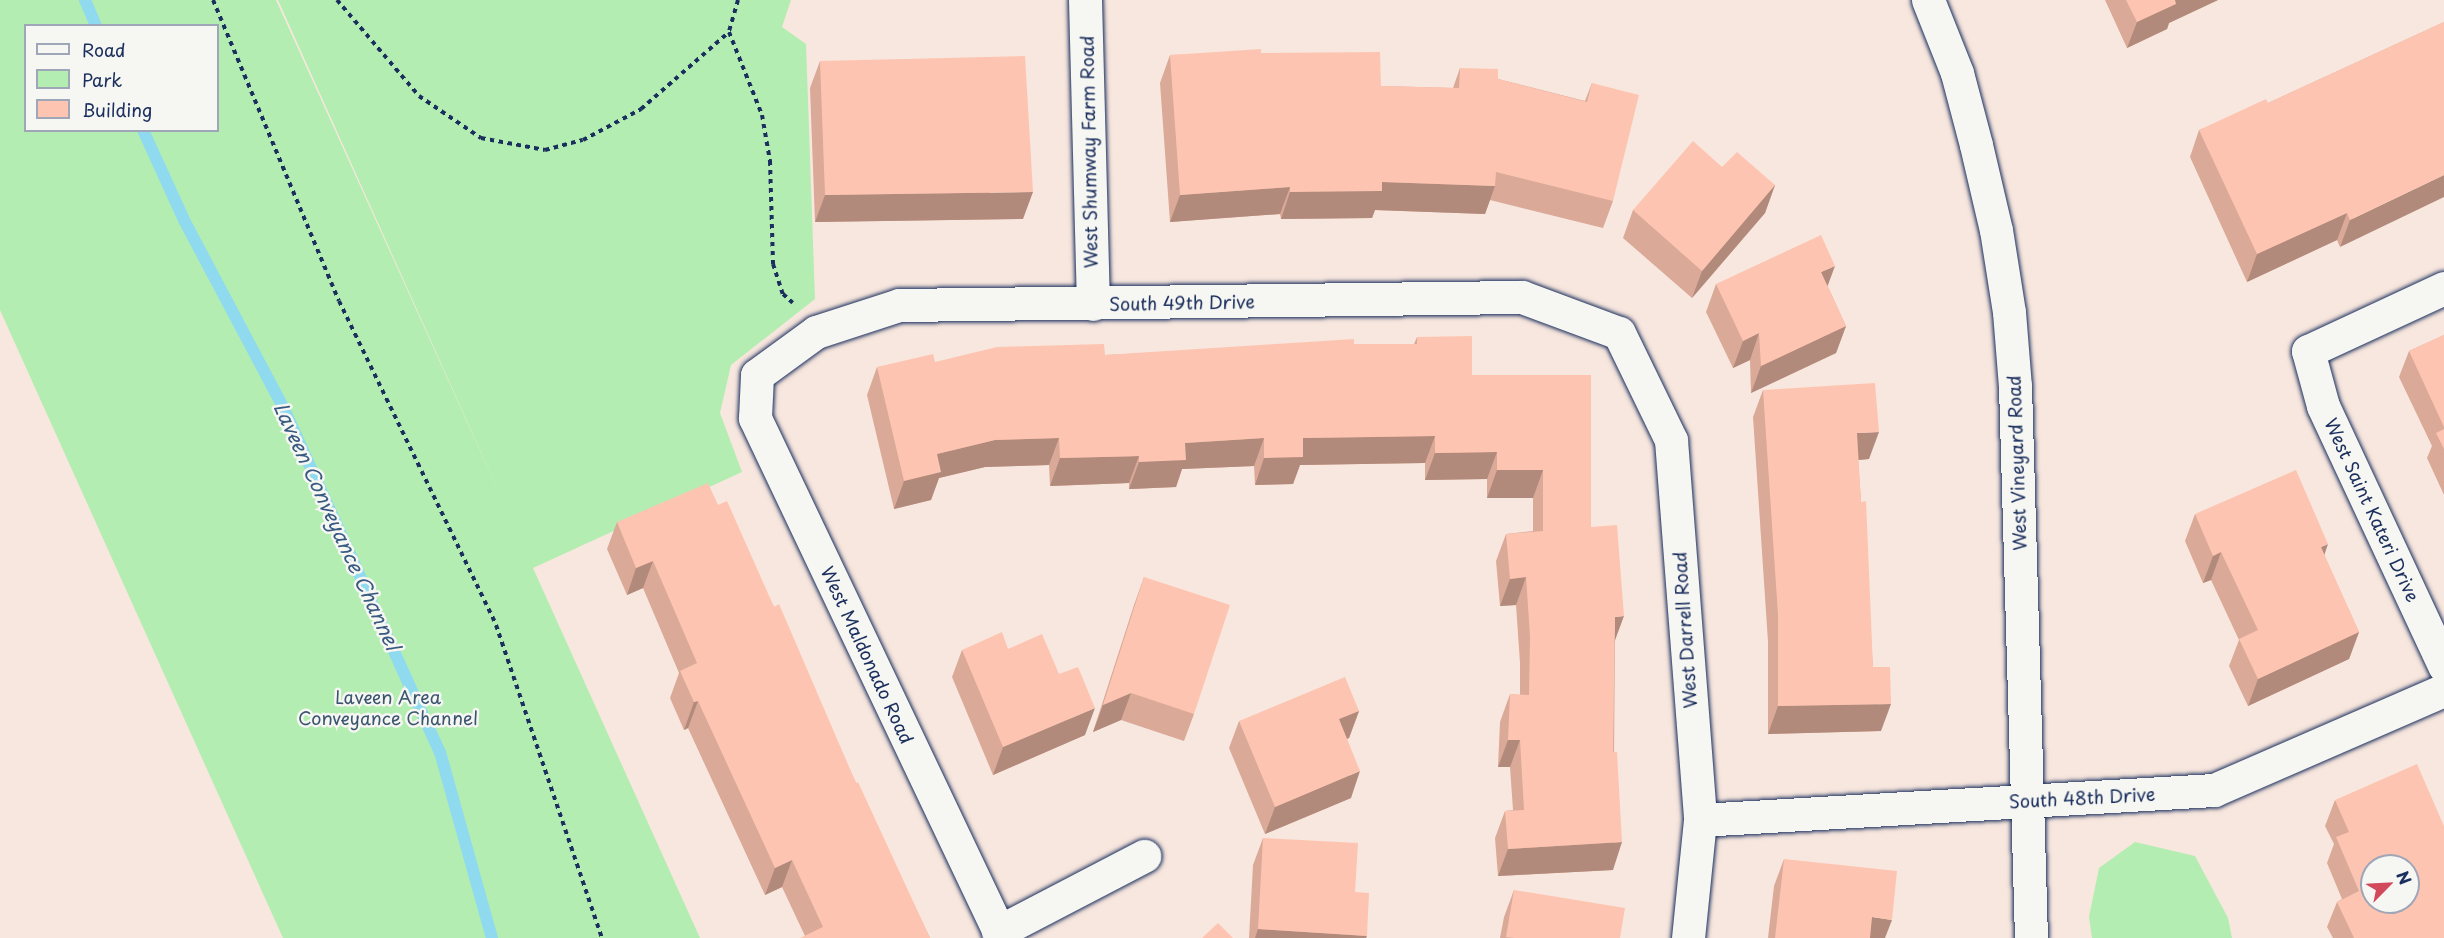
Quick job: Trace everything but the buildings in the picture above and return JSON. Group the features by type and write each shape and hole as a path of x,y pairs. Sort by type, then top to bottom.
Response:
{"street":[{"name":"West Shumway Farm Road","path":"1085,0 1093,304"},
{"name":"West Vineyard Road","path":"1928,0 1957,72 1976,145 1996,230 2009,312 2015,386 2031,938"},
{"name":"West Saint Kateri Drive","path":"2444,288 2308,351 2324,406 2444,666"},
{"name":"South 49th Drive","path":"757,375 816,332 899,305 1522,297 1619,333"},
{"name":"West Darrell Road","path":"1619,333 1671,440 1700,820 1688,938"},
{"name":"West Maldonado Road","path":"757,375 755,418 1000,935 1144,856"},
{"name":"South 48th Drive","path":"1700,820 2214,790 2444,690"}],"path":[{"path":"213,0 339,301 496,625 602,938"},
{"path":"337,0 419,96 480,138 545,150 583,140 641,109 729,32 738,0"},
{"path":"729,32 762,115 770,161 773,264 783,294 816,332"}],"green space":[{"name":"Laveen Area Conveyance Channel","path":"0,0 276,0 506,508 278,0 791,0 782,27 806,44 815,299 731,365 720,413 742,472 533,568 700,938 283,938 0,310"},
{"path":"2135,842 2195,856 2228,918 2232,938 2092,938 2089,917 2099,868"}],"waterway":[{"name":"Laveen Conveyance Channel","path":"85,0 95,24"},
{"name":"Laveen Conveyance Channel","path":"144,132 184,220 285,411 440,752 492,938"}]}
